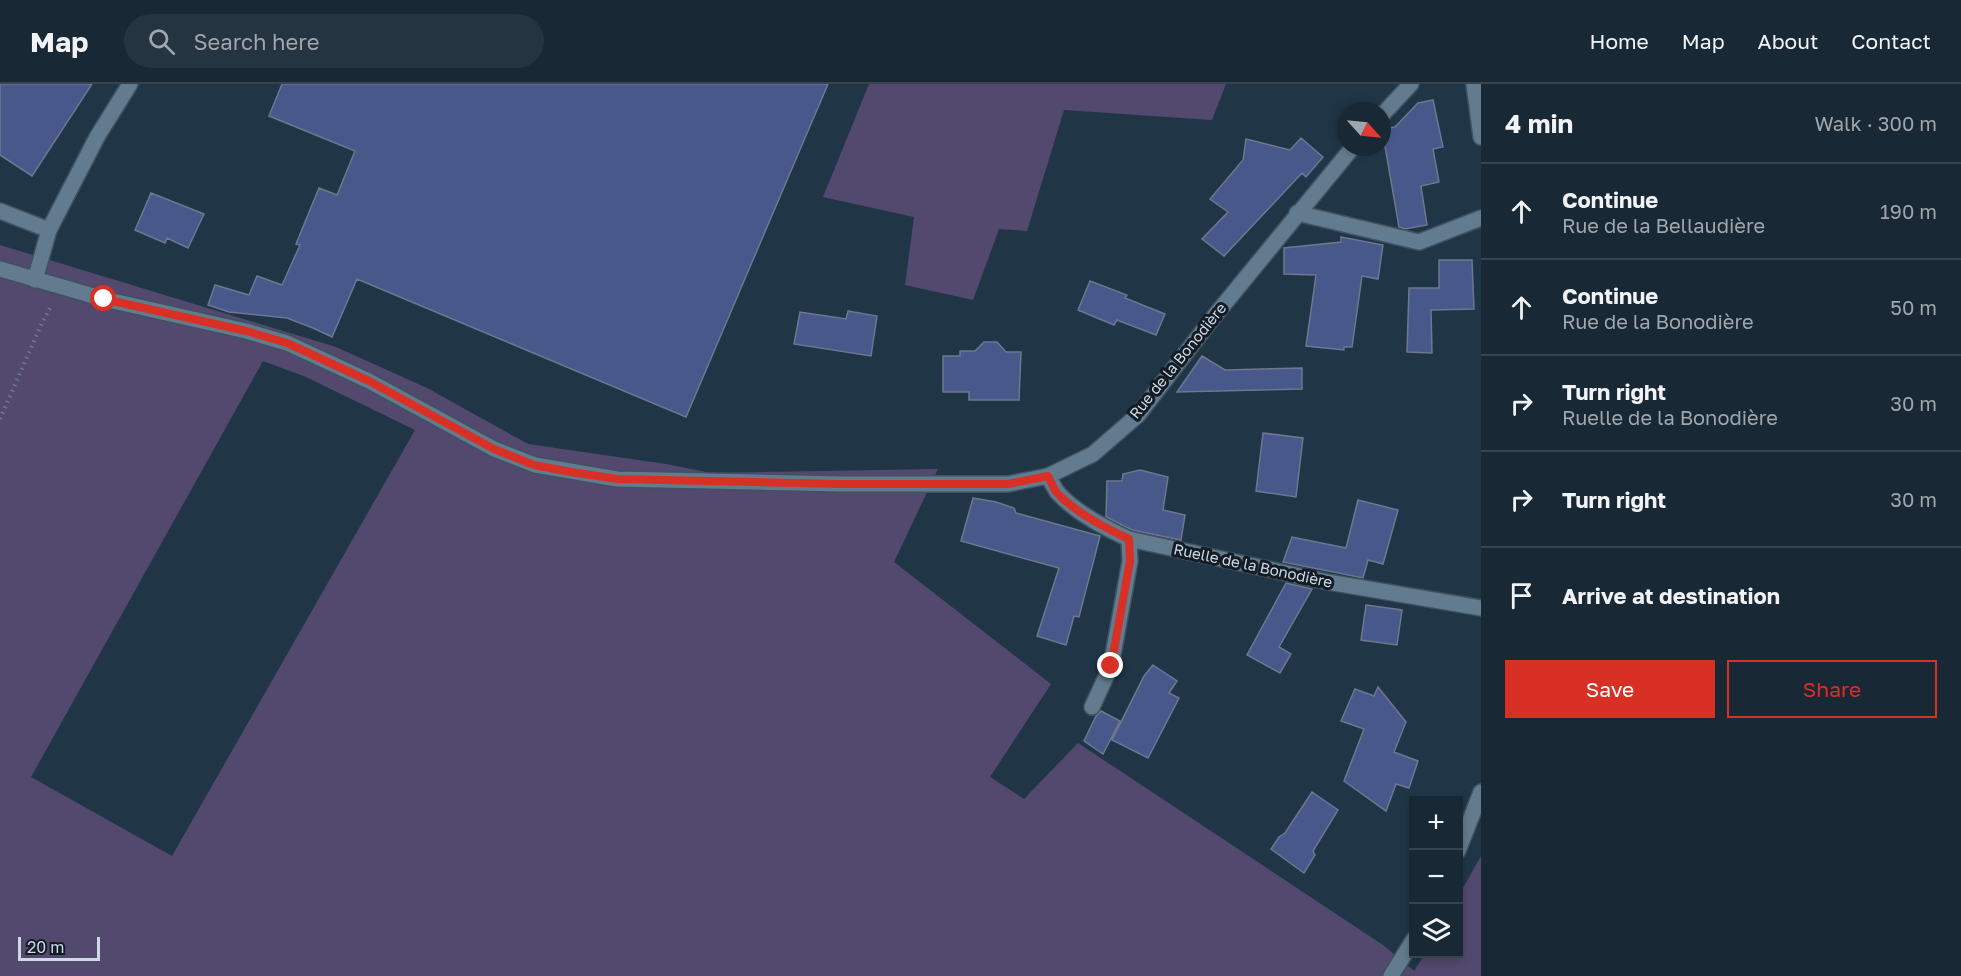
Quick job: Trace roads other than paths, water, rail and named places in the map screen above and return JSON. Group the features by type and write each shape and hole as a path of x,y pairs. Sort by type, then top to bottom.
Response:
{"street":[{"path":"35,280 50,230 97,137 130,84"},
{"path":"1391,105 1411,84"},
{"path":"1474,84 1481,137"},
{"name":"Rue de la Bonodière","path":"0,269 104,299 246,331 287,343 369,381 494,449 534,465 617,479 840,484 1008,484 1048,476 1093,454 1138,415 1212,319 1345,156"},
{"path":"0,211 50,230"},
{"path":"1297,213 1419,242 1481,218"},
{"name":"Ruelle de la Bonodière","path":"1048,476 1057,492 1077,508 1102,527 1129,539 1328,582 1481,608"},
{"path":"1092,707 1111,666 1130,561 1129,539"},
{"path":"1458,850 1481,792"},
{"path":"1391,976 1409,946"}]}
